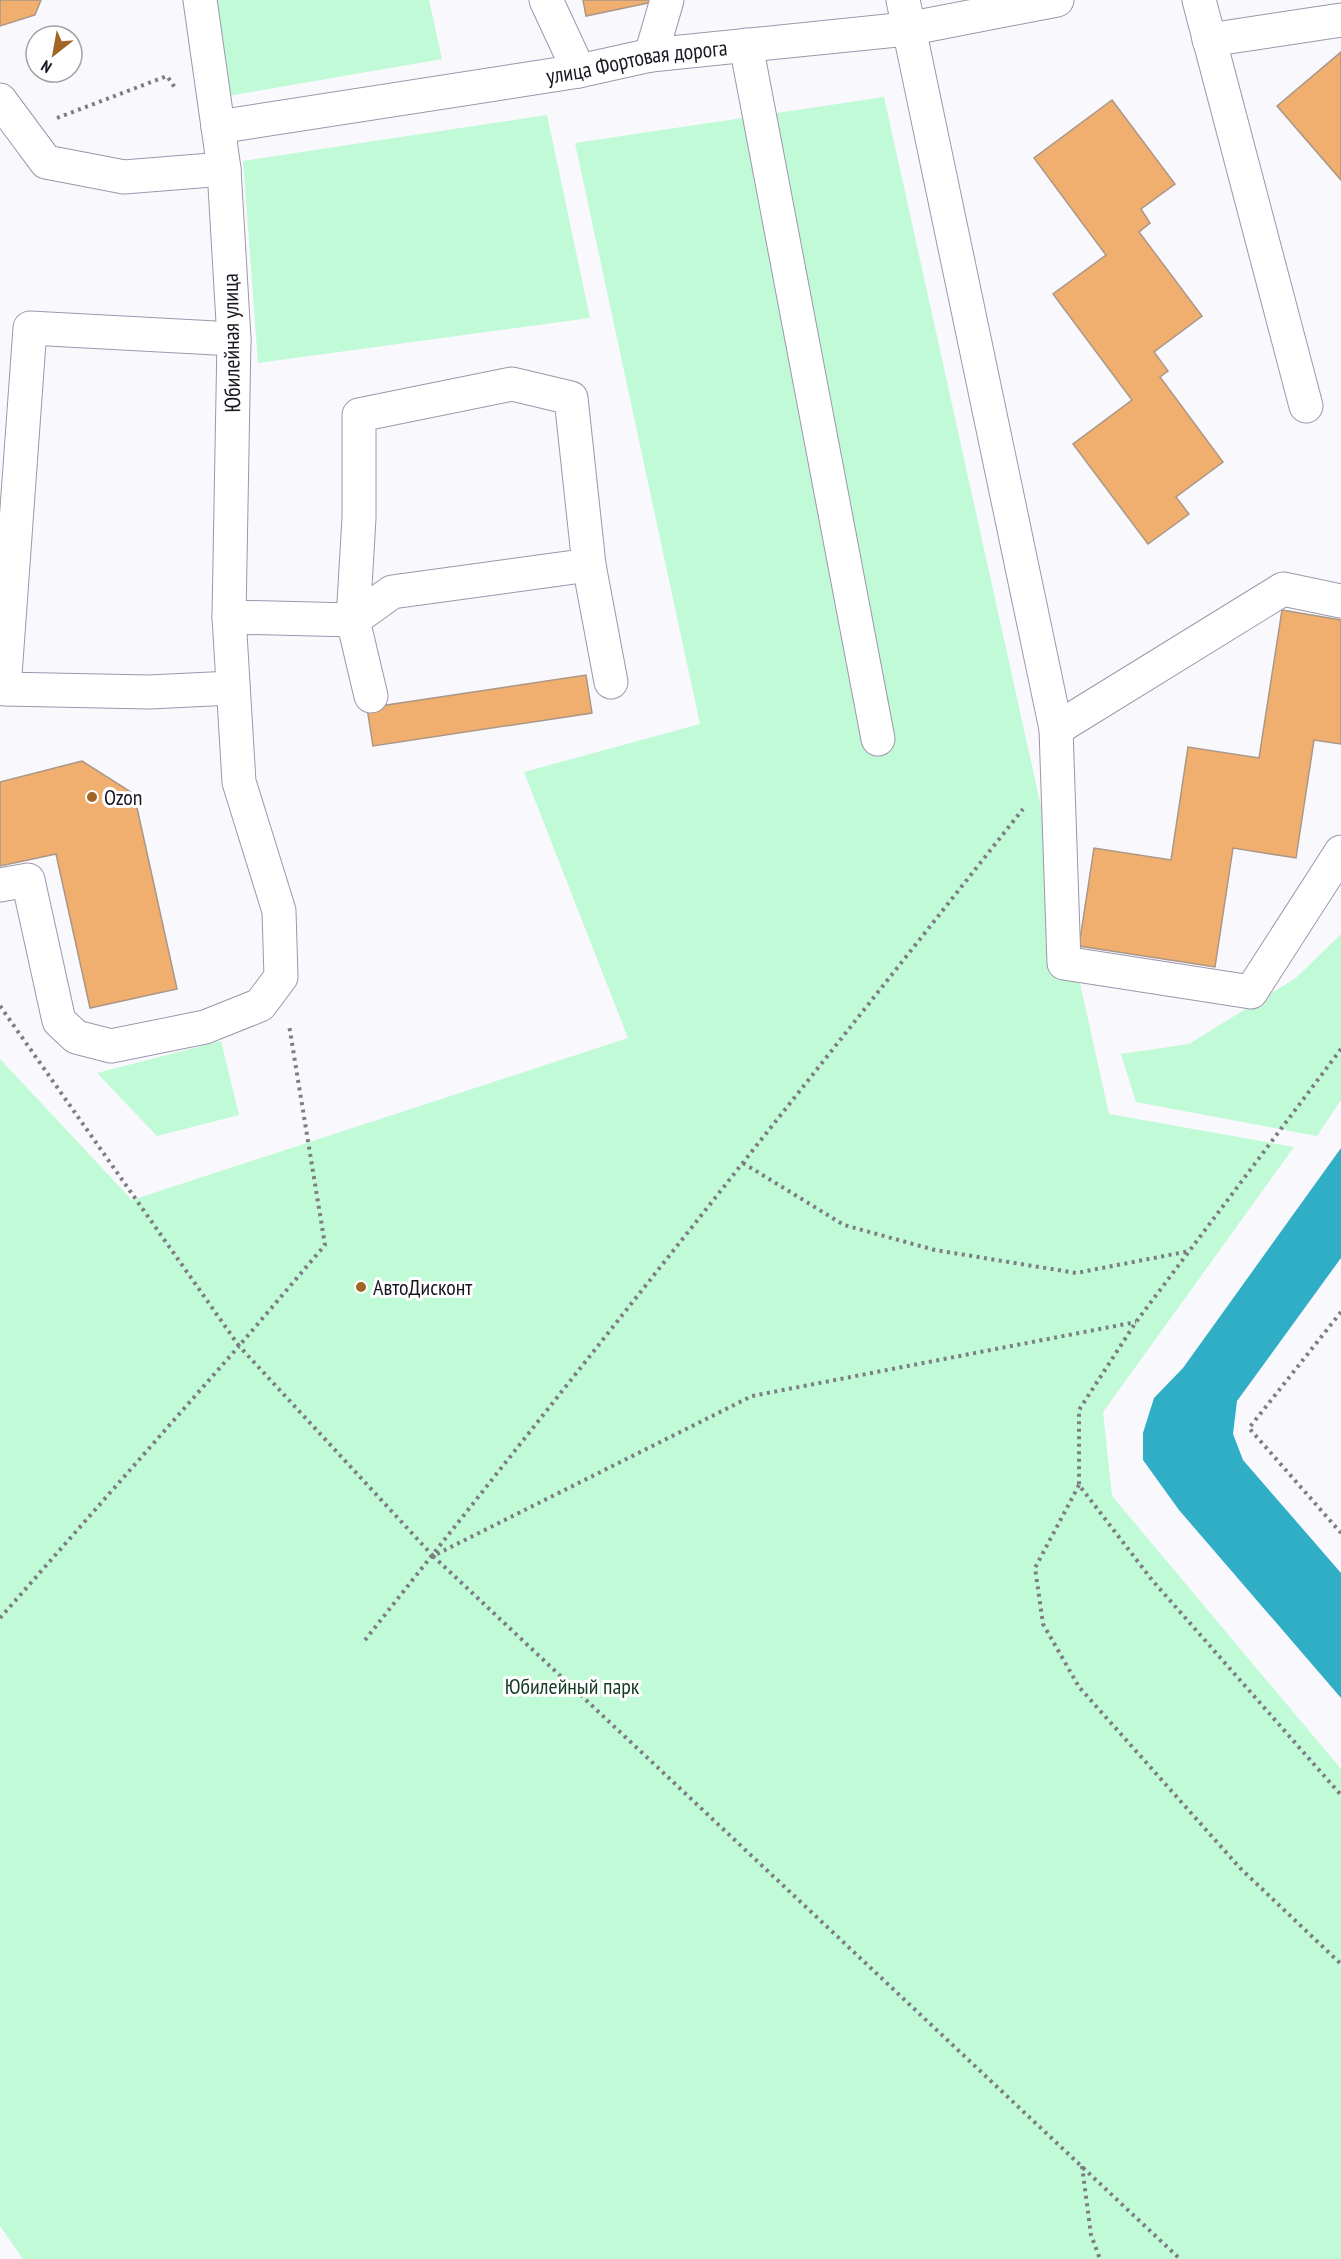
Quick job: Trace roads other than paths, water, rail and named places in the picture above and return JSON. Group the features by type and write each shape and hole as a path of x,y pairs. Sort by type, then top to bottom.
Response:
{"street":[{"name":"Юбилейная улица","path":"0,885 28,880 59,1022 76,1037 111,1046 205,1027 260,1005 281,977 279,911 239,782 229,617 234,339 224,169 200,0"},
{"path":"546,0 579,71"},
{"path":"651,55 667,0"},
{"name":"улица Фортовая дорога","path":"218,127 579,71 651,55 746,45 905,14 1057,0"},
{"path":"1199,0 1306,406"},
{"path":"905,14 1056,729 1059,764 1064,963 1251,992 1341,852"},
{"path":"1209,40 1341,20"},
{"path":"746,45 878,739"},
{"path":"0,100 20,131 46,162 124,177 224,169"},
{"path":"232,688 149,692 4,689 30,328 234,339"},
{"path":"371,696 353,620 359,518 359,415 512,384 571,398 589,565 611,682"},
{"path":"229,617 353,620 392,592 589,565"},
{"path":"1056,729 1283,589 1341,601"}],"water":[{"path":"1341,1148 1341,1258 1237,1401 1233,1434 1243,1460 1341,1573 1341,1698 1179,1510 1143,1460 1143,1433 1154,1398 1183,1368"}],"place":[{"name":"Ozon","path":"92,797"},
{"name":"АвтоДисконт","path":"361,1287"}],"park label":[{"name":"Юбилейный парк","path":"572,1686"}]}
